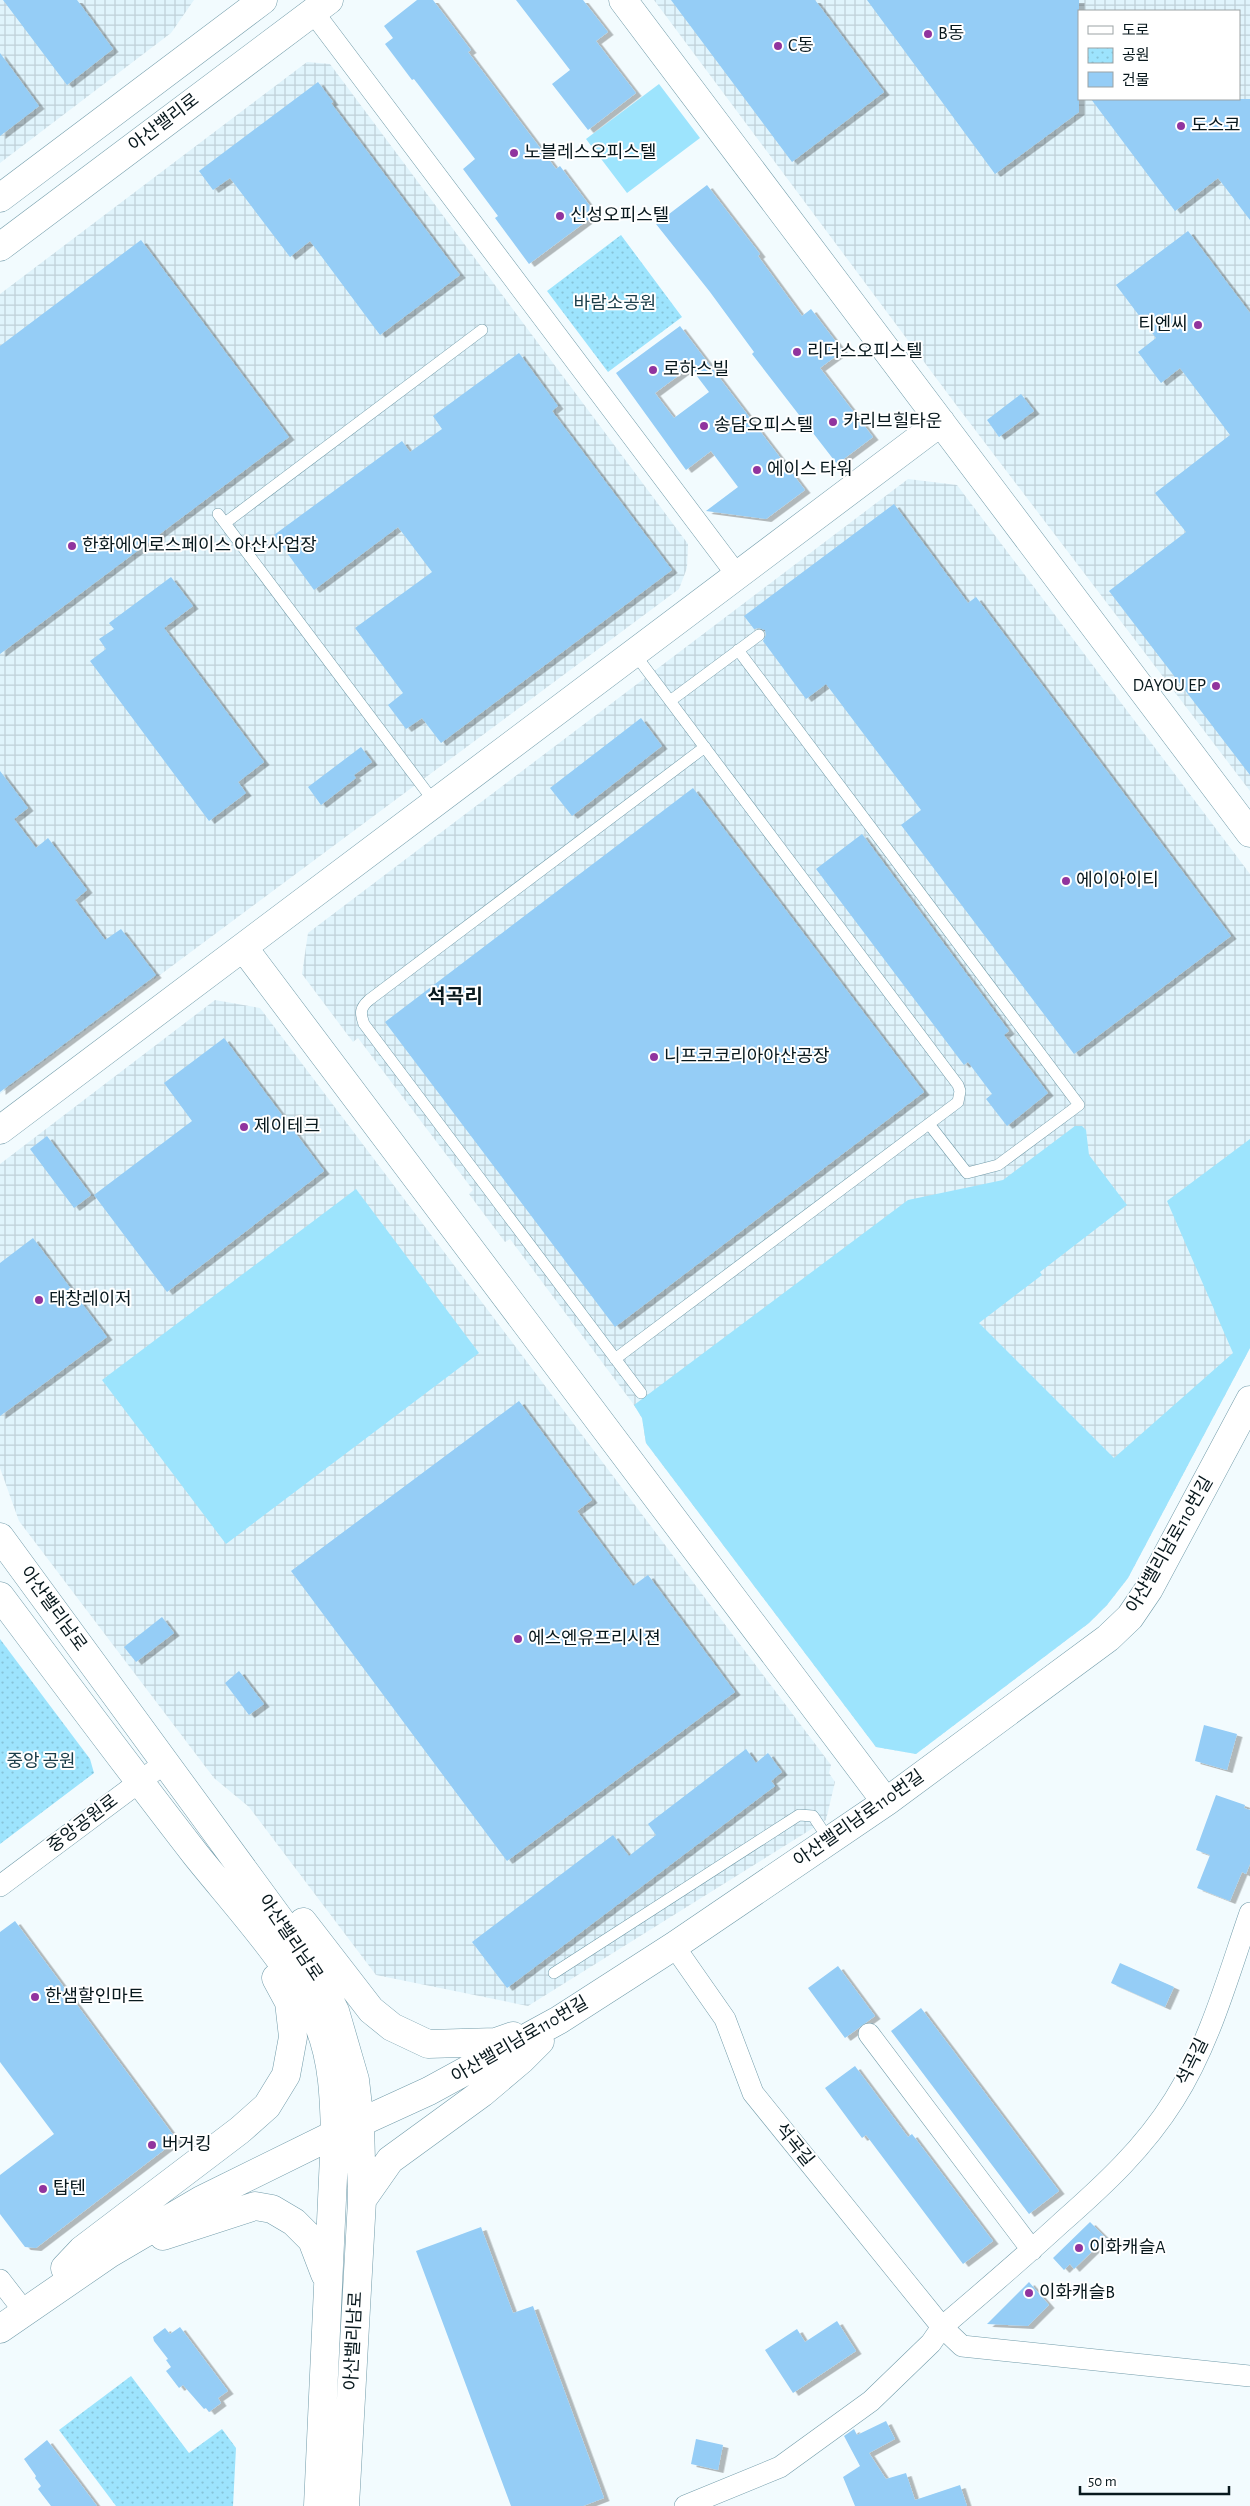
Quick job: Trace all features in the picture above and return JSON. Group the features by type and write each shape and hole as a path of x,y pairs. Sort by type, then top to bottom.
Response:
{"street":[{"path":"0,198 263,0"},
{"path":"623,0 1250,832"},
{"path":"321,6 737,575"},
{"name":"아산밸리로","path":"0,247 321,6"},
{"path":"0,1130 941,422"},
{"path":"243,947 886,1802"},
{"name":"아산밸리남로110번길","path":"109,2254 201,2200 334,2134 430,2091 559,2020 674,1946 886,1802 1108,1638 1130,1617 1149,1589 1250,1400"},
{"name":"아산밸리남로","path":"0,1537 308,1958 335,2011 355,2080 360,2122 362,2200 345,2506"},
{"name":"아산밸리남로","path":"0,1596 139,1782 286,1970 308,2003 319,2027 334,2090 334,2134 318,2506"},
{"name":"중앙공원로","path":"0,1886 166,1762"},
{"path":"235,1858 267,1878 371,2010 392,2027 428,2044 496,2042 559,2020"},
{"name":"석곡길","path":"685,2506 780,2467 871,2401 931,2343 942,2327 1119,2172 1151,2135 1175,2099 1195,2062 1214,2018 1250,1913"},
{"path":"24,2311 82,2250 252,2121 267,2106 280,2087 286,2075 294,2037 289,2002 244,1915"},
{"name":"석곡길","path":"674,1946 725,2019 753,2093 942,2327 962,2346 1250,2376"},
{"path":"362,2200 390,2160 495,2082 521,2060 559,2020"},
{"path":"869,2034 1032,2250"},
{"path":"0,2329 109,2254 255,2206 272,2209 294,2222 312,2240 329,2284"},
{"path":"0,2280 24,2311"}],"lane":[{"path":"434,803 221,519 482,330"},
{"path":"670,701 758,635"},
{"path":"738,650 1079,1105 998,1165 967,1173 928,1124"},
{"path":"616,1359 958,1102 960,1091 958,1085 634,653"},
{"path":"641,1394 364,1024 360,1014 362,1006 369,1000 705,747"},
{"path":"554,1973 800,1815 813,1816 821,1828"}],"shaded area":[{"path":"0,0 194,0 171,33 0,163"},
{"path":"654,0 1250,0 1250,791 957,406"},
{"path":"307,62 330,64 688,544 687,568 679,589 0,1094 0,294"},
{"path":"908,479 957,485 1250,874 1250,1348 1128,1578 1107,1605 1089,1623 916,1754 876,1747 646,1443 642,1418 634,1405 510,1239 505,1242 469,1194 473,1190 358,1038 353,1042 302,974 308,933"},
{"path":"215,1000 260,1008 831,1765 829,1773 835,1782 826,1820 528,2006 376,1975 249,1807 214,1778 19,1521 0,1468 0,1164"}],"green space":[{"path":"659,84 700,138 627,193 586,139"},
{"name":"바람소공원","path":"621,235 682,317 608,372 547,291"},
{"path":"1075,1126 1082,1126 1086,1130 1089,1155 1127,1205 1040,1272 1042,1275 979,1323 1114,1458 1233,1353 1167,1201 1250,1139 1250,1348 1128,1578 1107,1605 1089,1623 916,1754 876,1747 646,1443 642,1418 634,1405 908,1200 1003,1180"},
{"path":"356,1189 479,1353 226,1544 102,1380"},
{"name":"중앙 공원","path":"0,1639 90,1759 94,1773 0,1844"},
{"path":"131,2376 189,2453 222,2429 236,2448 233,2506 116,2506 59,2430"}],"building":[{"path":"3,0 77,0 113,49 67,85"},
{"path":"417,0 433,0 471,50 468,52 556,169 560,166 596,214 529,264 495,218 498,216 463,169 475,159 385,44 393,38 384,26"},
{"path":"516,0 583,0 608,32 596,41 636,93 588,130 552,84 570,70"},
{"name":"C동","path":"671,0 815,0 884,92 792,162"},
{"path":"867,0 1079,0 1079,112 995,174"},
{"path":"0,53 39,106 0,136"},
{"path":"318,82 333,102 331,103 460,275 380,335 310,241 290,257 230,178 213,190 199,171"},
{"name":"도스코","path":"1250,99 1250,220 1218,178 1175,211 1092,100"},
{"path":"707,185 760,254 758,256 802,316 811,309 843,351 820,368 873,437 837,464 752,354 754,352 710,292 656,224"},
{"path":"1188,231 1250,313 1250,775 1109,591 1186,532 1155,493 1230,435 1180,368 1161,383 1138,352 1156,338 1116,285"},
{"name":"한화에어로스페이스 아산사업장","path":"141,240 289,437 0,654 0,346"},
{"path":"680,326 805,490 766,519 706,511 738,487 711,451 686,470 616,373","holes":["690,367 709,392 674,418 655,393"]},
{"path":"519,353 558,406 552,411 672,570 441,743 422,718 406,729 388,705 403,693 355,628 432,572 398,527 314,590 274,535 402,441 410,452 442,429 433,416"},
{"path":"1021,394 1034,411 999,437 987,420"},
{"name":"에이아이티","path":"894,504 968,603 976,597 1231,936 1074,1054 901,825 921,810 826,684 806,699 763,641 766,635 765,630 754,629 744,616"},
{"path":"171,577 193,606 164,628 264,762 238,782 246,793 209,821 90,661 106,649 99,639 114,629 109,623"},
{"path":"641,718 662,746 572,816 550,788"},
{"path":"361,747 372,762 354,775 356,778 321,805 308,787"},
{"path":"0,771 28,808 14,819 36,848 48,838 87,890 75,900 105,940 121,929 156,975 0,1092"},
{"name":"니프코코리아아산공장","path":"693,788 924,1092 615,1327 385,1022"},
{"path":"862,834 1009,1031 1004,1035 1048,1093 1007,1126 986,1099 992,1094 968,1062 964,1065 816,869"},
{"path":"224,1038 324,1171 167,1292 94,1195 192,1121 164,1083"},
{"path":"47,1136 91,1195 74,1208 30,1149"},
{"name":"태창레이저","path":"33,1238 107,1337 0,1416 0,1263"},
{"name":"에스엔유프리시젼","path":"519,1401 592,1500 577,1511 633,1586 648,1575 735,1692 507,1861 291,1571"},
{"path":"162,1617 174,1633 136,1662 124,1647"},
{"path":"239,1671 264,1704 249,1715 225,1683"},
{"path":"1204,1725 1237,1734 1227,1770 1195,1761"},
{"path":"746,1749 756,1763 768,1753 782,1772 771,1781 775,1786 507,1988 472,1942 613,1835 629,1856 656,1835 648,1824"},
{"path":"1216,1795 1245,1805 1244,1808 1250,1810 1250,1864 1246,1874 1242,1872 1230,1901 1197,1888 1210,1855 1196,1850"},
{"name":"한샘할인마트","path":"15,1921 177,2140 36,2248 25,2247 0,2214 0,2175 54,2134 0,2062 0,1932"},
{"path":"1120,1963 1174,1987 1165,2007 1111,1983"},
{"path":"838,1966 875,2016 845,2038 808,1988"},
{"path":"921,2008 1059,2191 1029,2214 891,2031"},
{"path":"855,2066 908,2137 912,2134 993,2241 963,2264 866,2135 862,2138 825,2088"},
{"name":"이화캐슬A","path":"1090,2222 1106,2238 1074,2269 1070,2264 1064,2270 1053,2258"},
{"path":"481,2227 513,2313 533,2306 604,2498 583,2506 511,2506 416,2251"},
{"name":"이화캐슬B","path":"1029,2282 1049,2305 1028,2326 987,2324"},
{"path":"837,2321 856,2351 793,2393 765,2350 797,2329 805,2342"},
{"path":"180,2327 228,2391 218,2398 221,2403 209,2412 206,2408 204,2409 183,2385 179,2388 166,2371 171,2367 166,2360 168,2359 154,2341 153,2337 165,2328 170,2334"},
{"path":"886,2421 895,2439 869,2453 886,2479 906,2473 915,2500 960,2485 967,2506 855,2506 843,2477 860,2466 844,2436 854,2429 857,2435"},
{"path":"696,2439 723,2445 718,2470 691,2464"},
{"path":"47,2440 97,2506 51,2506 38,2489 41,2486 24,2459"}],"place":[{"name":"B동","path":"928,34"},
{"name":"C동","path":"778,46"},
{"name":"도스코","path":"1181,126"},
{"name":"노블레스오피스텔","path":"514,153"},
{"name":"신성오피스텔","path":"560,216"},
{"name":"티엔씨","path":"1198,325"},
{"name":"리더스오피스텔","path":"797,352"},
{"name":"로하스빌","path":"653,370"},
{"name":"카리브힐타운","path":"833,422"},
{"name":"송담오피스텔","path":"704,426"},
{"name":"에이스 타워","path":"757,470"},
{"name":"한화에어로스페이스 아산사업장","path":"72,546"},
{"name":"DAYOU EP","path":"1216,686"},
{"name":"에이아이티","path":"1066,881"},
{"name":"니프코코리아아산공장","path":"654,1057"},
{"name":"제이테크","path":"244,1127"},
{"name":"태창레이저","path":"39,1300"},
{"name":"에스엔유프리시젼","path":"518,1639"},
{"name":"한샘할인마트","path":"35,1997"},
{"name":"버거킹","path":"152,2145"},
{"name":"탑텐","path":"43,2189"},
{"name":"이화캐슬A","path":"1079,2248"},
{"name":"이화캐슬B","path":"1029,2293"}],"district":[{"name":"석곡리","path":"455,997"}]}
